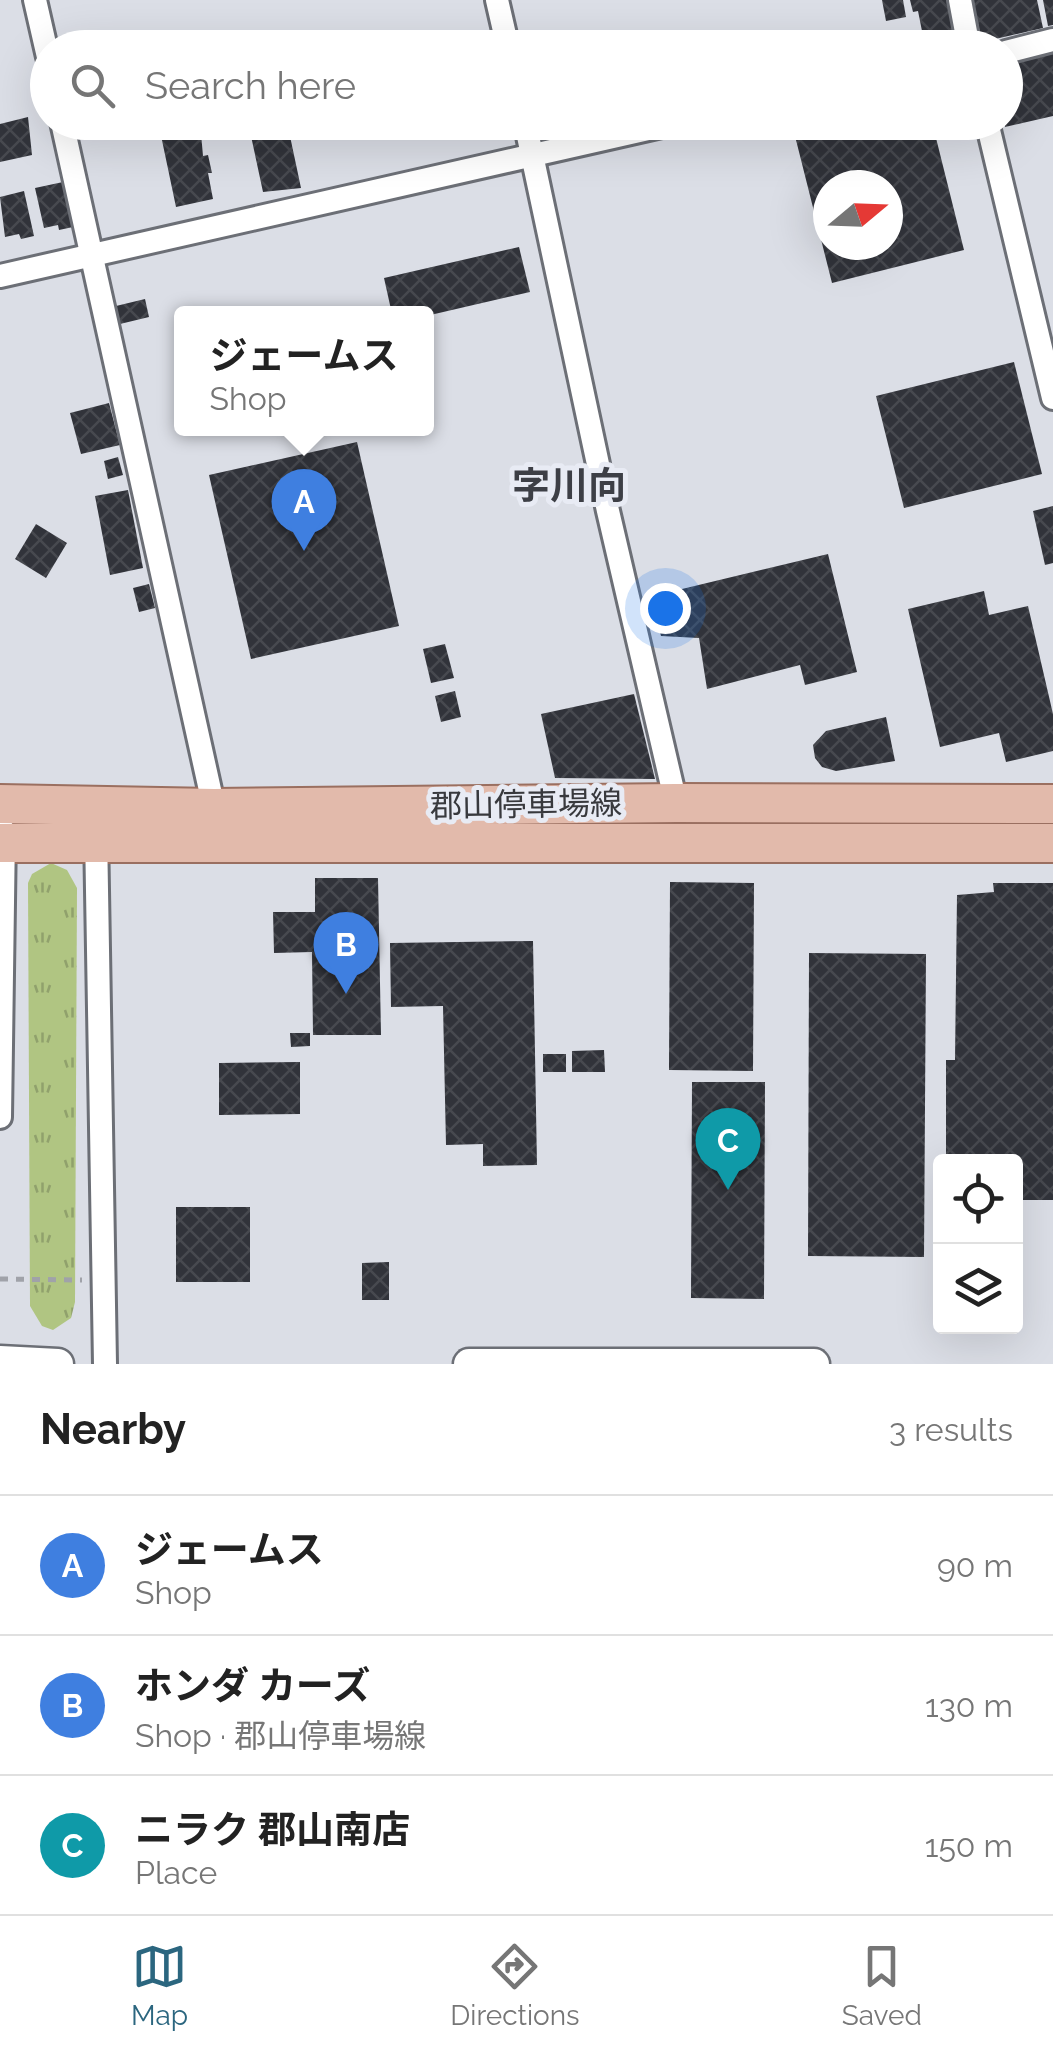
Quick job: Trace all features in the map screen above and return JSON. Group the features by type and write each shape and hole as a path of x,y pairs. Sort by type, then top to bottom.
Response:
{"main road":[{"name":"郡山停車場線","path":"1,804 96,826 1053,842"},
{"name":"郡山停車場線","path":"2,842 214,808 1053,804"}],"street":[{"path":"35,0 42,30"},
{"path":"497,0 504,30"},
{"path":"960,0 966,30"},
{"path":"1023,48 1053,40"},
{"path":"66,140 214,808"},
{"path":"529,140 608,511 676,803"},
{"path":"0,276 594,140"},
{"path":"991,140 1053,398"},
{"path":"0,1117 1,804"},
{"path":"96,826 105,1364"},
{"path":"0,1361 58,1364"},
{"path":"469,1364 814,1364"}],"path":[{"path":"0,1279 104,1281"}],"green space":[{"path":"51,863 67,870 77,888 75,1302 71,1318 53,1330 42,1326 30,1306 28,883 32,874"}],"building":[{"path":"882,0 903,0 906,17 886,21"},
{"path":"910,0 948,0 953,27 958,30 922,30 918,11 913,12"},
{"path":"973,0 1037,0 1043,28 1023,33 979,30"},
{"path":"1043,0 1053,0 1053,25 1048,26"},
{"path":"1053,47 1053,116 1023,123 1023,55"},
{"path":"28,117 32,155 0,162 0,124"},
{"path":"162,140 202,140 203,156 208,155 212,173 208,173 213,199 176,207"},
{"path":"252,140 291,140 301,188 263,192"},
{"path":"796,140 936,140 964,250 832,283 826,260 903,260 903,170 813,170 813,208"},
{"path":"63,182 73,227 44,228 35,188"},
{"path":"24,191 34,236 5,237 0,197"},
{"path":"519,247 530,292 434,314 434,306 390,306 384,278"},
{"path":"145,299 149,317 120,324 116,306"},
{"path":"1014,362 1042,474 904,508 876,396"},
{"path":"109,403 120,445 81,454 70,413"},
{"path":"357,442 399,626 251,659 209,475"},
{"path":"118,457 123,475 108,479 104,461"},
{"path":"128,490 143,568 110,575 95,496"},
{"path":"1053,506 1053,563 1045,565 1033,511"},
{"path":"36,524 67,543 46,578 15,559"},
{"path":"828,554 857,672 805,685 800,665 707,689 699,638 661,636 654,610 682,589"},
{"path":"149,584 155,608 139,612 133,588"},
{"path":"984,591 989,615 1028,606 1053,714 1053,751 1006,762 999,733 940,747 908,609"},
{"path":"445,644 454,678 431,683 423,649"},
{"path":"455,691 461,717 441,722 435,696"},
{"path":"634,694 655,779 555,778 541,714"},
{"path":"886,717 895,761 836,771 822,767 815,758 813,745 826,731"},
{"path":"315,878 378,878 381,1035 313,1035 312,952 274,953 273,912 315,912"},
{"path":"670,882 754,883 753,1071 669,1070"},
{"path":"993,883 1053,883 1053,1200 1023,1200 1023,1154 946,1154 946,1060 955,1060 957,895 994,892"},
{"path":"533,941 537,1165 483,1166 483,1144 446,1145 443,1006 391,1007 390,943"},
{"path":"809,953 926,954 924,1257 808,1256"},
{"path":"290,1033 310,1033 310,1046 291,1047"},
{"path":"604,1050 605,1072 572,1072 572,1051"},
{"path":"543,1054 566,1054 566,1072 543,1072"},
{"path":"300,1062 300,1114 219,1115 219,1063"},
{"path":"692,1082 765,1082 764,1299 691,1298"},
{"path":"176,1207 250,1207 250,1282 176,1282"},
{"path":"389,1262 389,1300 362,1300 362,1263"}],"place":[{"name":"ジェームス","path":"304,551"},
{"name":"ホンダ カーズ","path":"346,994"},
{"name":"ニラク 郡山南店","path":"728,1190"}],"district":[{"name":"字川向","path":"569,485"}]}
